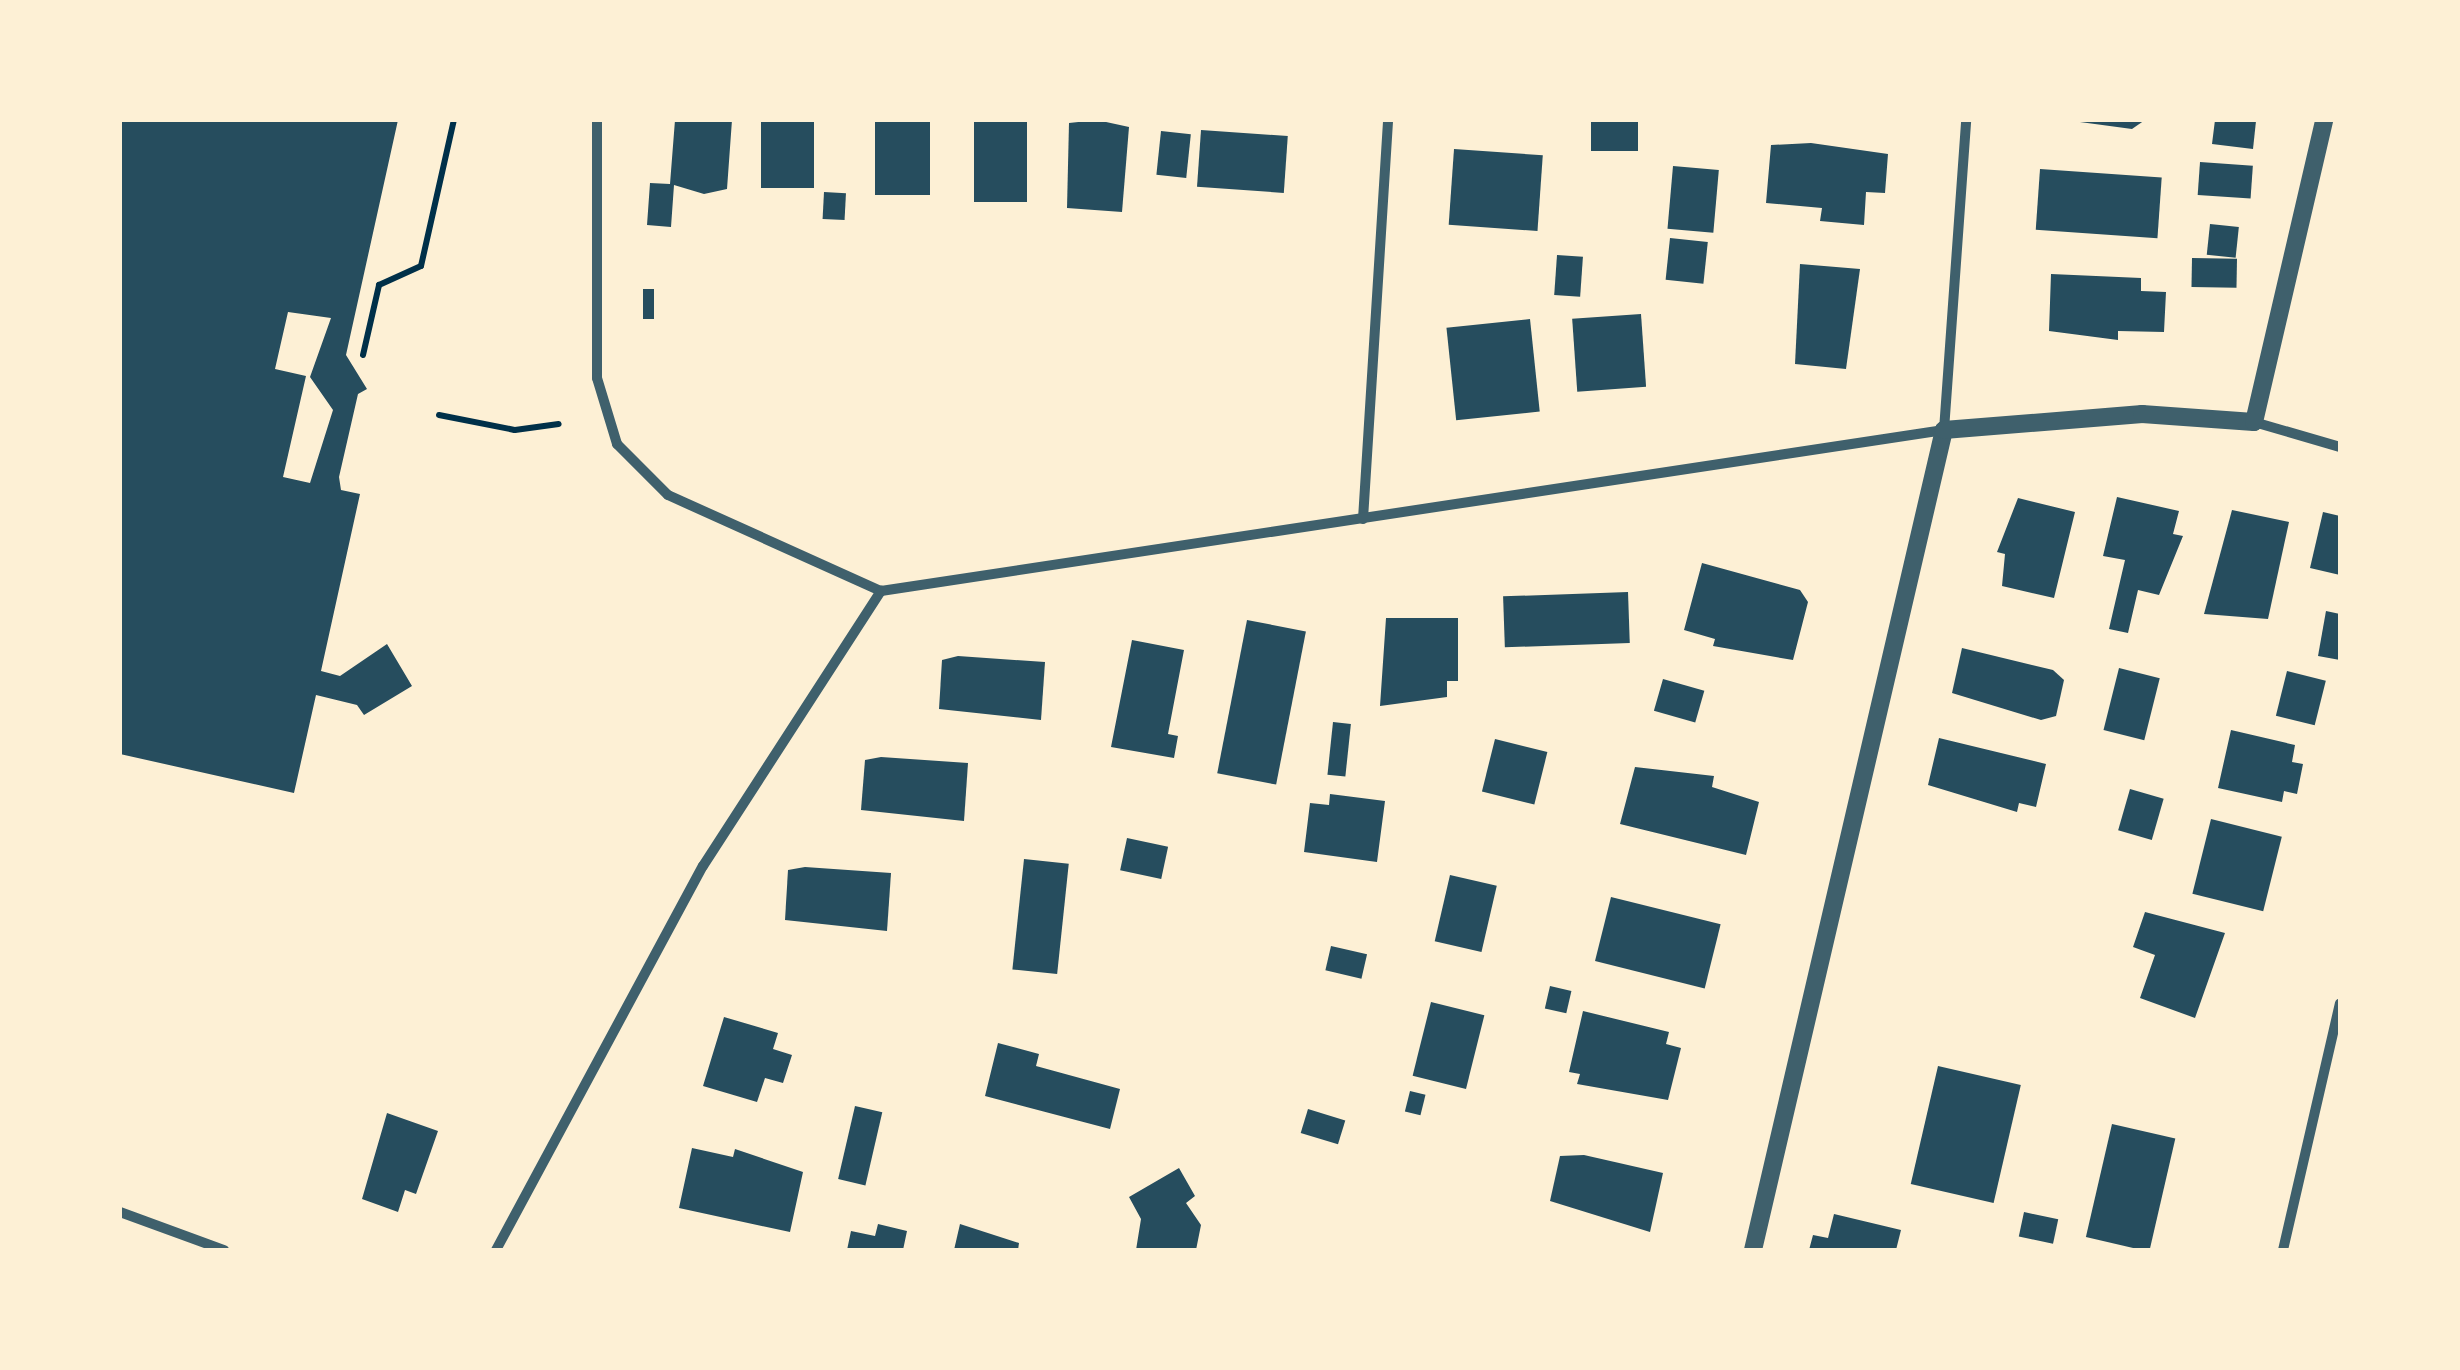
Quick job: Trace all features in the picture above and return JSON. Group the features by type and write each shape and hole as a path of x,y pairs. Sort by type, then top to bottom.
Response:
{"street":[{"path":"597,120 597,378 616,444 668,495 881,591 1944,430 2142,414 2254,422 2340,447"},
{"path":"1363,519 1388,120"},
{"path":"1754,1250 1944,430 1966,120"},
{"path":"2254,422 2324,120"},
{"path":"496,1250 693,883 881,591"},
{"path":"2283,1250 2340,1004"},
{"path":"120,1212 224,1250"}],"path":[{"path":"366,353 379,285 421,266 454,120"},
{"path":"439,414 515,430 558,424"}],"building":[{"path":"120,120 398,120 346,355 367,389 358,394 339,477 341,490 360,494 321,671 340,676 387,644 412,686 364,715 357,705 316,695 294,793 120,754","holes":["288,312 331,318 310,377 333,410 310,483 283,477 306,376 275,369"]},
{"path":"675,120 732,120 727,189 704,194 674,185 671,227 647,225 650,183 670,184"},
{"path":"761,120 814,120 814,188 761,188"},
{"path":"875,120 930,120 930,195 875,195"},
{"path":"974,120 1027,120 1027,202 974,202"},
{"path":"1097,120 1129,127 1122,212 1067,208 1069,123"},
{"path":"1591,120 1638,120 1638,151 1591,151"},
{"path":"2065,120 2145,120 2132,129"},
{"path":"2215,120 2256,121 2253,149 2212,144"},
{"path":"1201,130 1288,136 1284,193 1197,187"},
{"path":"1161,131 1191,134 1186,178 1156,175"},
{"path":"1811,143 1888,154 1885,193 1866,192 1864,225 1820,221 1822,208 1766,203 1771,145"},
{"path":"1454,149 1543,155 1537,231 1449,225"},
{"path":"2200,162 2253,166 2251,199 2198,195"},
{"path":"1673,166 1719,170 1713,233 1668,229"},
{"path":"2040,169 2162,178 2157,238 2036,230"},
{"path":"824,192 846,193 845,220 823,219"},
{"path":"2210,224 2239,227 2236,258 2207,255"},
{"path":"1670,238 1708,242 1703,284 1666,280"},
{"path":"1557,255 1583,257 1580,297 1554,295"},
{"path":"2192,258 2237,259 2236,288 2191,287"},
{"path":"1800,264 1860,269 1846,369 1795,364"},
{"path":"2051,274 2141,278 2141,291 2166,292 2164,332 2118,331 2118,340 2049,331"},
{"path":"643,289 654,289 654,319 643,319"},
{"path":"1641,314 1646,387 1577,392 1572,319"},
{"path":"1530,319 1540,411 1456,420 1446,328"},
{"path":"2117,497 2179,511 2173,534 2183,536 2159,595 2138,590 2128,633 2109,629 2125,560 2103,556"},
{"path":"2018,498 2075,512 2054,598 2002,586 2005,554 1997,552"},
{"path":"2232,510 2289,522 2268,619 2204,614"},
{"path":"2323,512 2340,516 2340,575 2310,568"},
{"path":"1702,563 1800,590 1808,602 1793,660 1713,646 1715,639 1684,630"},
{"path":"1628,592 1630,643 1505,647 1503,596"},
{"path":"2326,611 2340,614 2340,660 2318,656"},
{"path":"1386,618 1458,618 1458,681 1447,681 1447,697 1380,706"},
{"path":"1247,620 1306,631 1276,785 1217,773"},
{"path":"1132,640 1184,650 1168,734 1178,736 1174,758 1111,747"},
{"path":"1962,648 2053,670 2064,680 2056,716 2041,720 1952,693"},
{"path":"958,656 1045,662 1041,720 939,709 942,660"},
{"path":"2119,668 2160,678 2144,740 2104,730"},
{"path":"2287,671 2326,681 2315,725 2276,716"},
{"path":"1663,679 1704,691 1695,723 1654,711"},
{"path":"1333,722 1351,724 1345,777 1327,775"},
{"path":"2231,730 2295,745 2292,762 2303,764 2297,794 2284,791 2282,802 2218,788"},
{"path":"1939,738 2046,764 2036,807 2019,803 2017,812 1928,785"},
{"path":"1495,739 1547,752 1534,804 1482,791"},
{"path":"881,757 968,763 964,821 861,810 865,760"},
{"path":"1635,767 1714,776 1712,787 1759,802 1746,855 1620,824"},
{"path":"2130,789 2164,799 2152,840 2118,830"},
{"path":"1330,794 1385,801 1377,862 1304,852 1310,803 1329,805"},
{"path":"2211,819 2282,837 2263,911 2192,894"},
{"path":"1127,838 1168,847 1161,879 1120,870"},
{"path":"1024,859 1069,864 1057,974 1012,969"},
{"path":"805,867 891,873 887,931 785,920 788,870"},
{"path":"1450,875 1497,886 1481,952 1435,941"},
{"path":"1611,897 1721,924 1705,988 1595,961"},
{"path":"2145,912 2225,933 2195,1018 2140,998 2155,955 2133,947"},
{"path":"1331,946 1367,954 1361,979 1325,970"},
{"path":"1550,986 1571,991 1566,1013 1545,1008"},
{"path":"1431,1002 1484,1015 1466,1089 1413,1076"},
{"path":"1583,1011 1669,1032 1666,1044 1681,1048 1668,1100 1577,1084 1580,1074 1569,1072"},
{"path":"724,1017 778,1033 773,1049 792,1055 783,1083 765,1078 757,1102 703,1086"},
{"path":"998,1043 1039,1054 1036,1066 1120,1089 1110,1129 985,1096"},
{"path":"1938,1066 2021,1085 1994,1203 1911,1184"},
{"path":"1410,1091 1426,1095 1420,1115 1405,1111"},
{"path":"855,1106 882,1112 865,1185 838,1179"},
{"path":"1308,1109 1345,1120 1338,1144 1301,1133"},
{"path":"387,1113 438,1131 416,1194 405,1190 398,1212 362,1199"},
{"path":"2112,1124 2175,1139 2150,1250 2086,1237"},
{"path":"692,1148 733,1157 735,1149 803,1172 790,1232 679,1208"},
{"path":"1584,1155 1663,1173 1650,1232 1550,1201 1560,1156"},
{"path":"1179,1168 1195,1196 1186,1203 1201,1225 1196,1250 1136,1250 1141,1219 1129,1197"},
{"path":"2024,1212 2058,1219 2053,1244 2019,1236"},
{"path":"1834,1214 1901,1230 1896,1250 1809,1250 1813,1235 1828,1238"},
{"path":"878,1224 907,1231 903,1250 847,1250 851,1231 875,1236"},
{"path":"960,1224 1019,1243 1018,1250 954,1250"}]}
